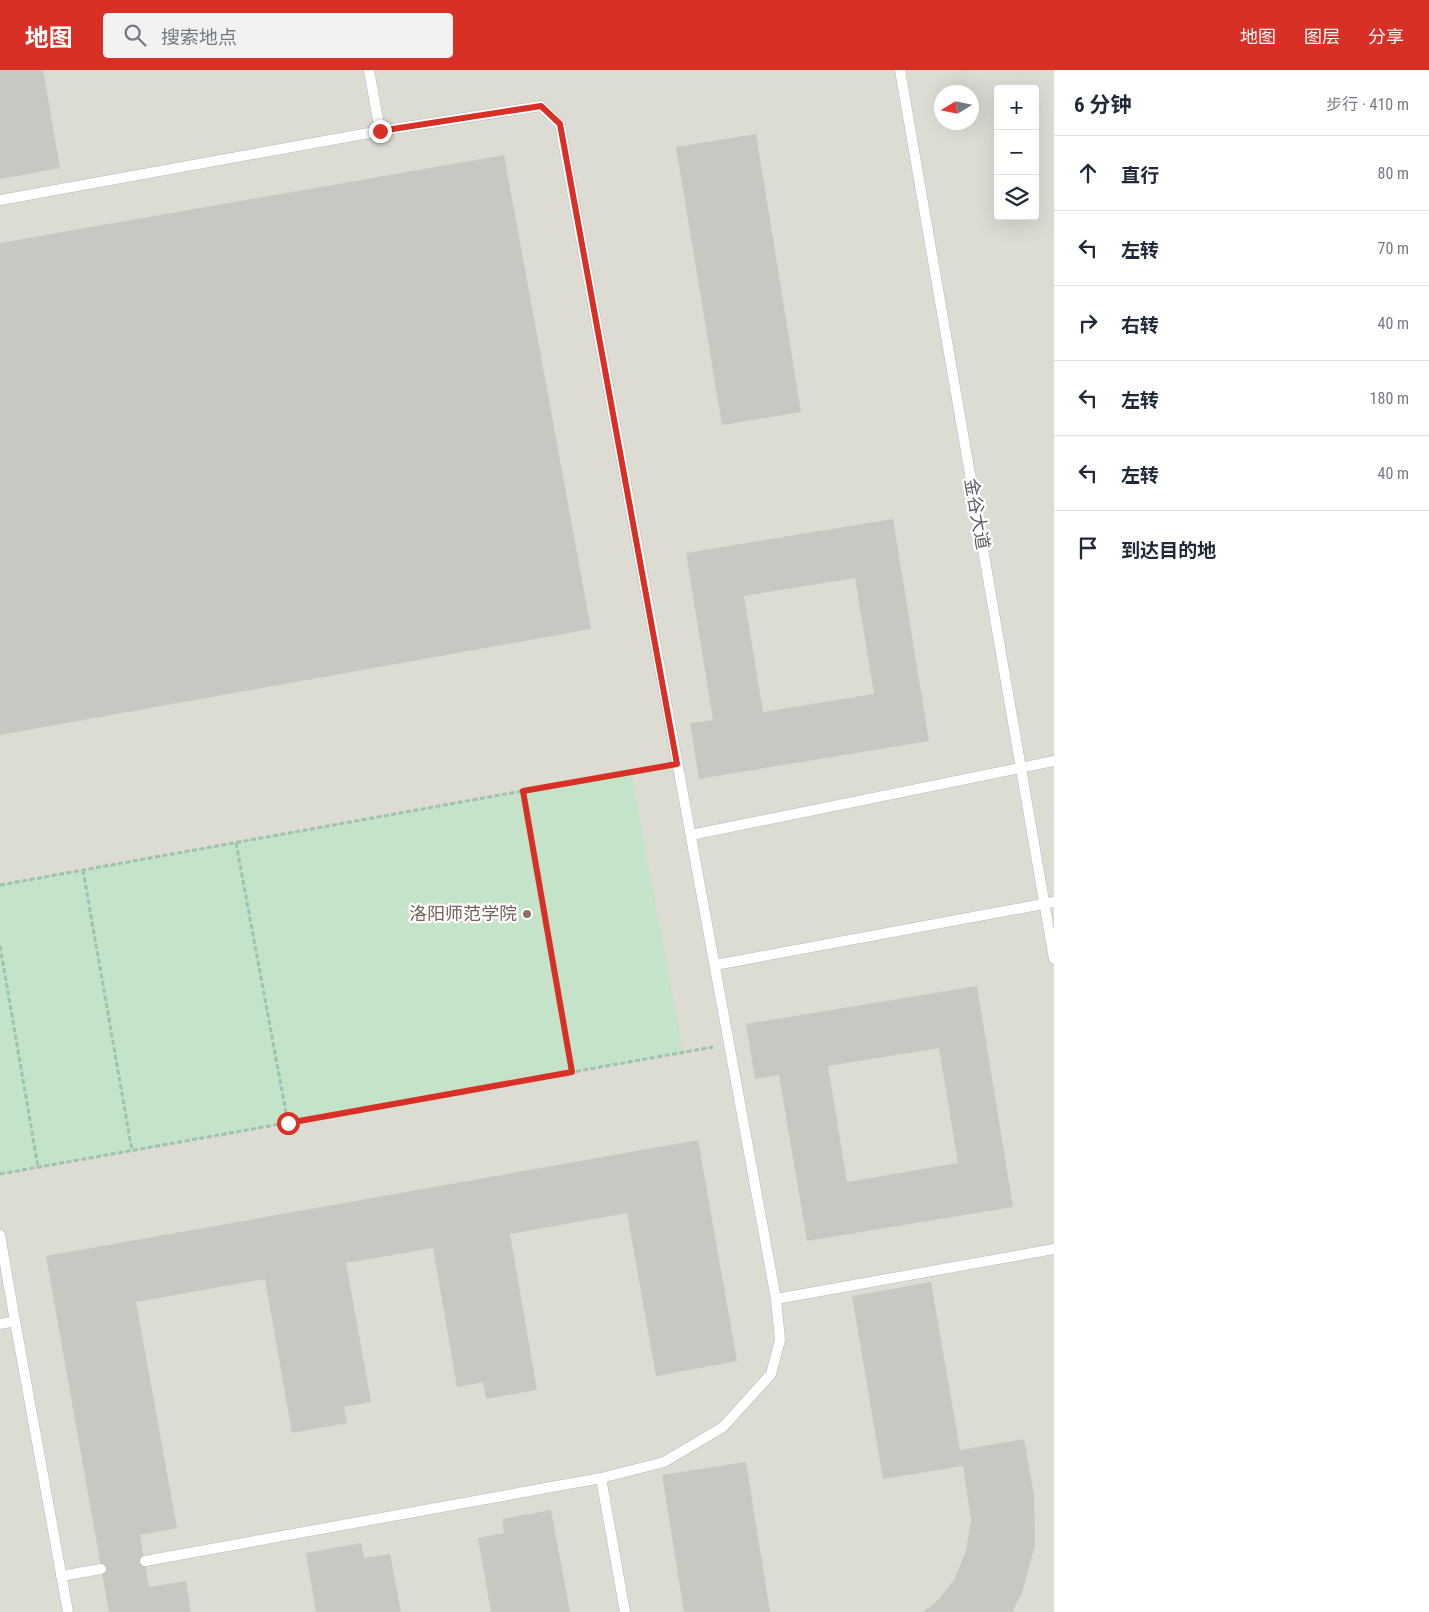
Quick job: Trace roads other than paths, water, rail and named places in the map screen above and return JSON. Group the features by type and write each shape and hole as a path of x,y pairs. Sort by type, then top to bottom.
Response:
{"lane":[{"path":"369,70 380,131"},
{"name":"金谷大道","path":"900,70 1021,767 1049,903 1054,959"},
{"path":"0,200 380,131 541,106 560,124 776,1299 780,1340 771,1374 723,1427 664,1462 601,1478 145,1561"},
{"path":"691,835 1054,761"},
{"path":"715,965 1049,903"},
{"path":"0,1235 68,1612"},
{"path":"776,1299 1054,1249"},
{"path":"0,1324 15,1321"},
{"path":"601,1478 625,1612"},
{"path":"61,1576 101,1569"}],"place":[{"name":"洛阳师范学院","path":"527,914"}]}
